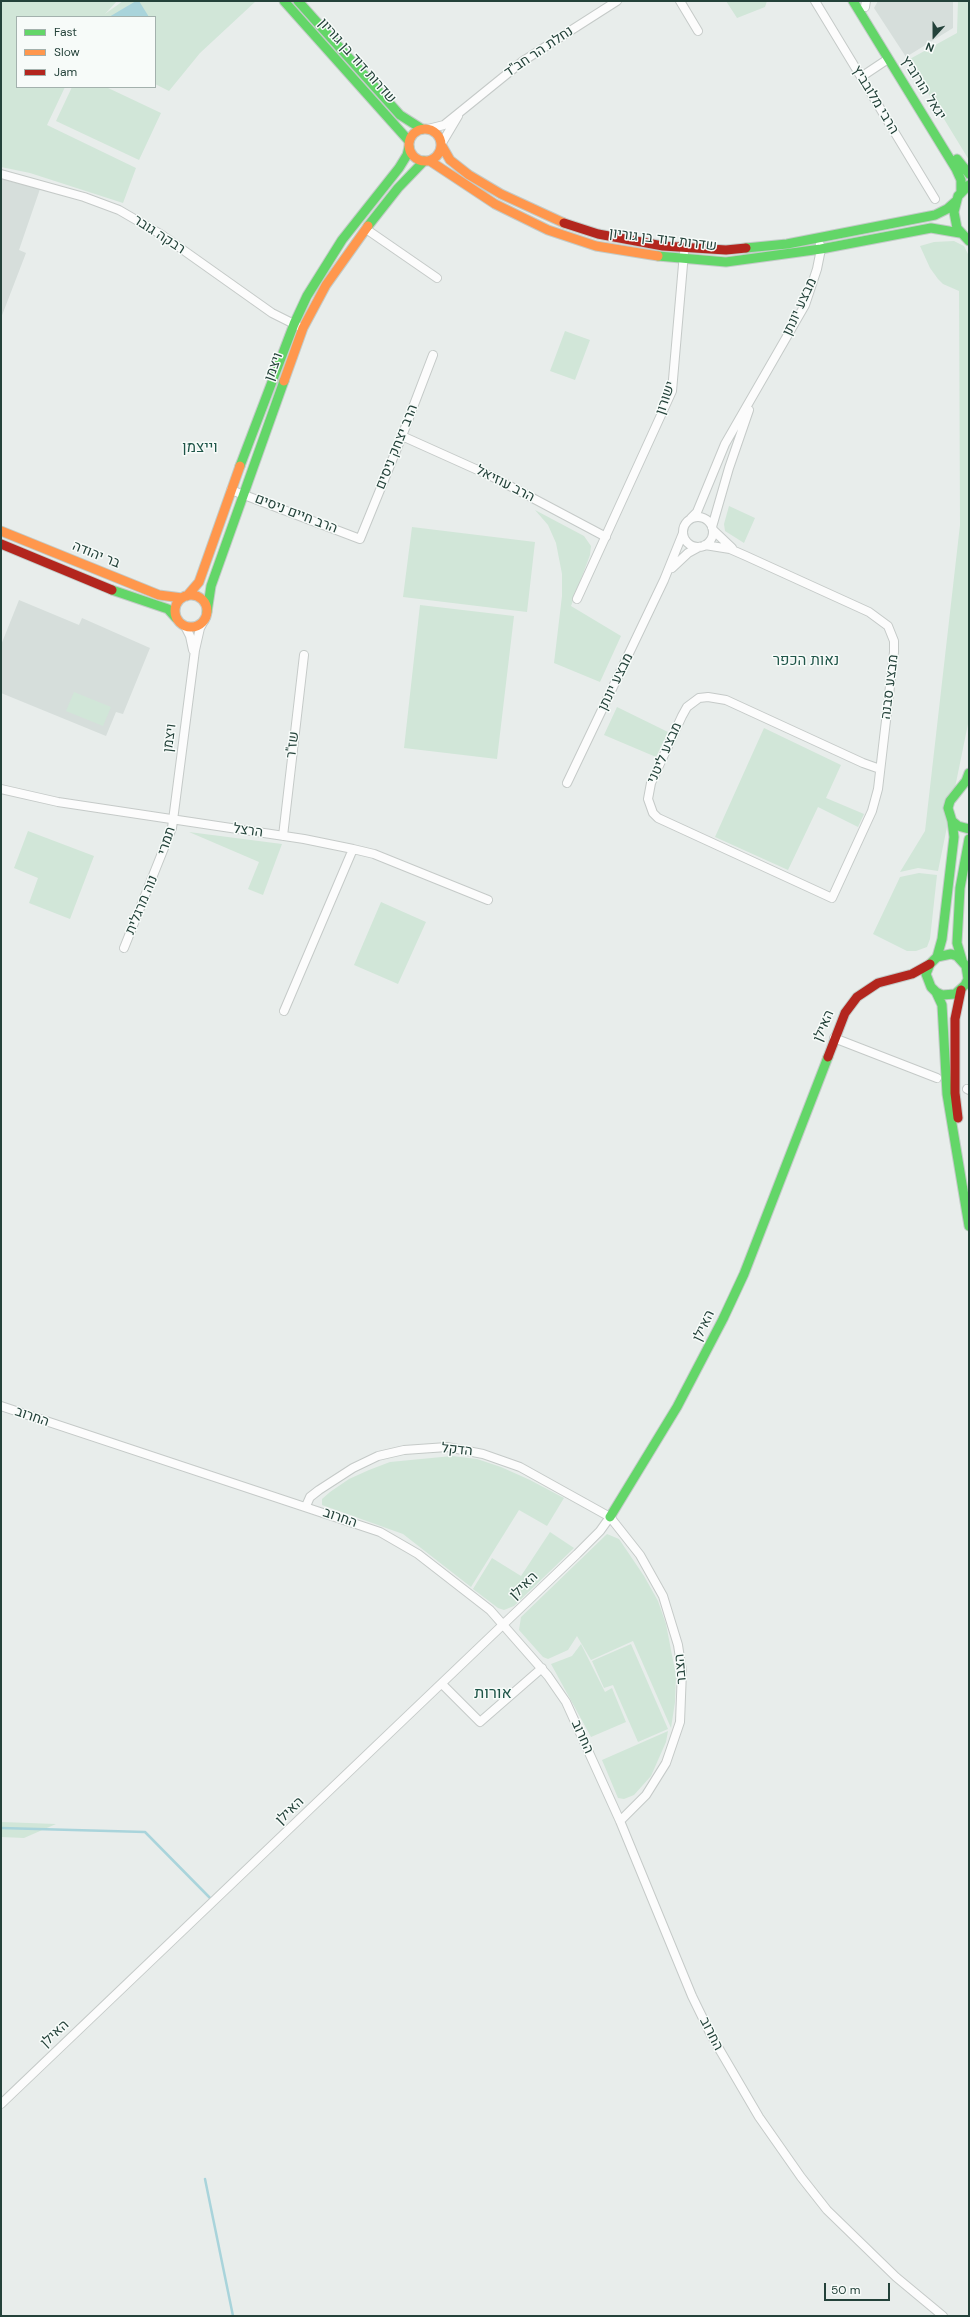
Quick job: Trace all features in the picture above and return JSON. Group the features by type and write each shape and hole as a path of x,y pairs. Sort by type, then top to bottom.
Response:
{"street":[{"name":"שדרות דוד בן גוריון","path":"284,1 409,144"},
{"name":"שדרות דוד בן גוריון","path":"298,1 396,111 410,123 425,129"},
{"name":"נחלת הר חב\"ד","path":"425,129 444,124 523,61 617,1"},
{"path":"680,1 698,31"},
{"name":"הרבי מלובביץ","path":"815,1 935,199"},
{"name":"יגאל הורוביץ","path":"853,1 956,169 961,180 961,192"},
{"name":"יגאל הורוביץ","path":"864,3 962,166 969,174"},
{"path":"861,77 888,59"},
{"path":"442,144 437,134 425,129 414,133 409,144 416,159 427,161 439,154 442,144 464,108"},
{"name":"ויצמן","path":"184,597 199,582 231,490 294,324 323,268 359,217 399,168 407,155 409,144"},
{"name":"שדרות דוד בן גוריון","path":"442,144 450,160 469,175 507,197 552,220 598,234 684,247 726,250 817,239 935,215 947,209 956,201"},
{"name":"שדרות דוד בן גוריון","path":"427,161 444,169 462,184 496,204 562,236 625,252 726,262 821,249 931,228 946,228 960,233"},
{"name":"ויצמן","path":"174,821 198,635 206,614 211,586 303,328 326,284 366,229 418,166 427,161"},
{"name":"רבקה גובר","path":"1,174 84,197 119,210 162,235 272,313 303,328"},
{"path":"969,185 961,192 956,201 954,217 960,233 969,241"},
{"path":"366,229 437,278"},
{"path":"817,239 821,249"},
{"name":"ישורון","path":"577,599 672,391 684,247"},
{"name":"מבצע יונתן","path":"691,518 697,512 725,444 805,305 814,280 821,249"},
{"name":"הרב יצחק ניסים","path":"360,539 433,355"},
{"name":"מבצע יונתן","path":"712,529 714,512 738,439 766,371"},
{"name":"הרב עוזיאל","path":"402,436 491,476 606,537"},
{"name":"הרב חיים ניסים","path":"231,490 360,539"},
{"path":"691,518 705,519 712,529 711,539 703,546 688,544 683,533 684,525 691,518"},
{"name":"מבצע סבנה","path":"712,529 726,544 746,556"},
{"name":"בר יהודה","path":"1,531 159,595 184,597"},
{"name":"מבצע יונתן","path":"568,783 664,580 683,533"},
{"name":"בר יהודה","path":"1,544 102,586 168,609 176,618"},
{"name":"מבצע יונתן","path":"664,580 670,570 681,558 703,546"},
{"name":"מבצע סבנה","path":"703,546 730,549 869,612 888,626 894,641 878,789 872,811 832,898"},
{"path":"184,597 198,597 203,601 206,614 196,626 185,626 176,618 175,607 184,597"},
{"name":"ויצמן","path":"185,626 190,636 194,659"},
{"name":"שז\"ר","path":"282,836 304,655"},
{"name":"מבצע ליטני","path":"832,898 658,818 653,813 648,799 651,783 682,716 692,702 708,697 726,700 863,763 880,769"},
{"path":"959,791 969,773"},
{"path":"969,788 959,791 953,795 948,808 954,829 953,852 944,925 937,957 930,964 926,974 929,984 936,992 942,1005 947,1094 969,1225"},
{"name":"הרצל","path":"1,790 58,802 174,821 282,836 353,849 374,854 488,900"},
{"name":"תמרי","path":"160,861 174,821"},
{"path":"952,821 958,826 969,829"},
{"path":"969,839 960,888 957,943 962,960 968,972 968,979 958,997 955,1019 955,1093 969,1225"},
{"path":"284,1011 353,849"},
{"name":"נוה מרגלית","path":"124,948 160,861"},
{"path":"937,957 951,954 962,960"},
{"name":"האילן","path":"1,2104 442,1684 588,1543 610,1517 677,1407 723,1319 746,1266 844,1013 857,997 878,983 900,978 930,964"},
{"name":"האילן","path":"900,978 922,980 929,984"},
{"path":"936,992 949,996 961,990"},
{"path":"834,1038 937,1078"},
{"name":"החרוב","path":"1,1406 306,1506 380,1532 406,1545 478,1600 504,1624 542,1668 566,1702 620,1821 695,2002 718,2047 759,2116 801,2177 827,2210 896,2277 943,2316"},
{"name":"הדקל","path":"306,1506 310,1497 319,1490 353,1468 378,1456 404,1450 447,1447 484,1454 520,1467 610,1517"},
{"name":"הצבר","path":"610,1517 640,1555 663,1596 676,1637 682,1671 680,1722 666,1763 646,1795 620,1821"},
{"path":"442,1684 480,1722 542,1668"}],"shaded area":[{"path":"878,1 953,1 953,28 906,57 874,8"},
{"path":"1,179 40,189 19,250 26,253 1,318"},
{"path":"19,600 79,625 82,618 150,648 123,714 116,712 106,736 1,693 1,645"}],"green space":[{"path":"1,1 117,1 105,14 123,1 256,1 200,53 169,91 156,84 156,16 16,16 16,88 65,88 47,125 136,168 123,203 30,173 1,167"},
{"path":"726,1 767,1 765,7 737,18"},
{"path":"958,1 969,1 969,160 908,60 957,33"},
{"path":"72,88 108,88 161,113 139,160 56,121"},
{"path":"954,241 964,246 969,256 969,719 938,871 918,868 900,872 925,831 960,525 959,291 943,284 938,279 930,268 920,246 934,242"},
{"path":"565,331 590,340 575,380 550,371"},
{"path":"729,506 755,518 744,543 725,531 724,524"},
{"path":"535,510 584,536 591,546 590,555 571,606 621,636 600,682 554,663 562,596 562,574 556,543 548,525"},
{"path":"412,527 535,542 527,612 403,597"},
{"path":"420,605 514,616 497,759 404,748"},
{"path":"74,692 111,707 103,726 66,711"},
{"path":"617,707 668,732 656,757 604,735"},
{"path":"764,728 841,765 826,798 864,814 858,827 818,807 788,870 715,837"},
{"path":"28,831 94,856 70,919 29,903 38,878 14,868"},
{"path":"189,832 282,844 263,895 248,889 259,862"},
{"path":"919,873 937,875 930,939 927,947 916,951 907,951 873,934 900,877"},
{"path":"381,902 426,922 398,984 354,965"},
{"path":"452,1456 477,1459 501,1467 564,1498 547,1526 519,1510 471,1587 403,1534 322,1505 322,1499 349,1479 390,1462"},
{"path":"550,1532 574,1548 514,1606 504,1610 498,1608 473,1589 492,1558 521,1576"},
{"path":"607,1534 619,1539 644,1576 658,1601 666,1624 676,1676 675,1702 671,1728 633,1641 591,1660 577,1636 568,1650 548,1659 543,1657 519,1630 521,1617"},
{"path":"581,1644 605,1692 612,1688 626,1722 591,1737 551,1664 572,1656"},
{"path":"631,1644 668,1729 638,1742 613,1685 604,1688 592,1661"},
{"path":"668,1731 666,1742 651,1776 634,1795 624,1799 618,1798 602,1760"},
{"path":"1,1822 56,1824 24,1838 1,1837"}],"water":[{"path":"136,1 139,1 148,16 111,16"}],"waterway":[{"path":"1,1828 145,1832 212,1900"},
{"path":"205,2179 233,2316"}],"traffic: fast":[{"path":"284,1 409,141"},
{"path":"298,1 400,115 422,129"},
{"path":"853,1 956,169 961,180 961,192"},
{"path":"240,466 294,324 307,296 342,240 399,168 407,155 409,147"},
{"path":"957,159 969,174"},
{"path":"368,226 398,188 424,161"},
{"path":"969,185 958,196 954,212 957,228 969,241"},
{"path":"746,248 787,244 935,215 947,209 956,201"},
{"path":"658,256 726,262 821,249 931,228 960,233"},
{"path":"207,612 211,586 284,381"},
{"path":"112,590 168,609 176,618"},
{"path":"969,773 966,781 950,801 948,808 952,821 958,826 969,829"},
{"path":"937,957 951,954 957,956 966,966 968,979 965,985 955,994 942,995 936,992 931,987 926,974 930,964 937,957 942,939 954,837 952,821"},
{"path":"962,960 957,943 960,888 969,839"},
{"path":"936,992 942,1005 947,1094 969,1226"},
{"path":"610,1517 677,1407 723,1319 744,1274 828,1057"}],"traffic: slow":[{"path":"422,129 428,129 437,133 441,145 437,157 428,161 422,161 413,157 409,148 409,142 413,133 422,129"},
{"path":"442,146 450,160 469,175 501,194 564,223"},
{"path":"430,161 495,204 548,230 596,246 658,256"},
{"path":"284,381 303,328 326,285 368,226"},
{"path":"187,596 199,582 240,466"},
{"path":"1,531 159,595 182,598"},
{"path":"191,595 197,596 204,602 207,611 206,617 200,624 191,627 185,626 178,620 175,611 176,605 182,598 191,595"}],"traffic: jam":[{"path":"564,223 598,234 663,246 726,250 746,248"},
{"path":"1,544 112,590"},
{"path":"828,1057 845,1013 857,997 878,983 912,974 930,964"},
{"path":"958,1118 955,1093 955,1019 961,990"}],"district":[{"name":"וייצמן","path":"200,448"},
{"name":"נאות הכפר","path":"806,661"},
{"name":"אורות","path":"493,1694"}]}
